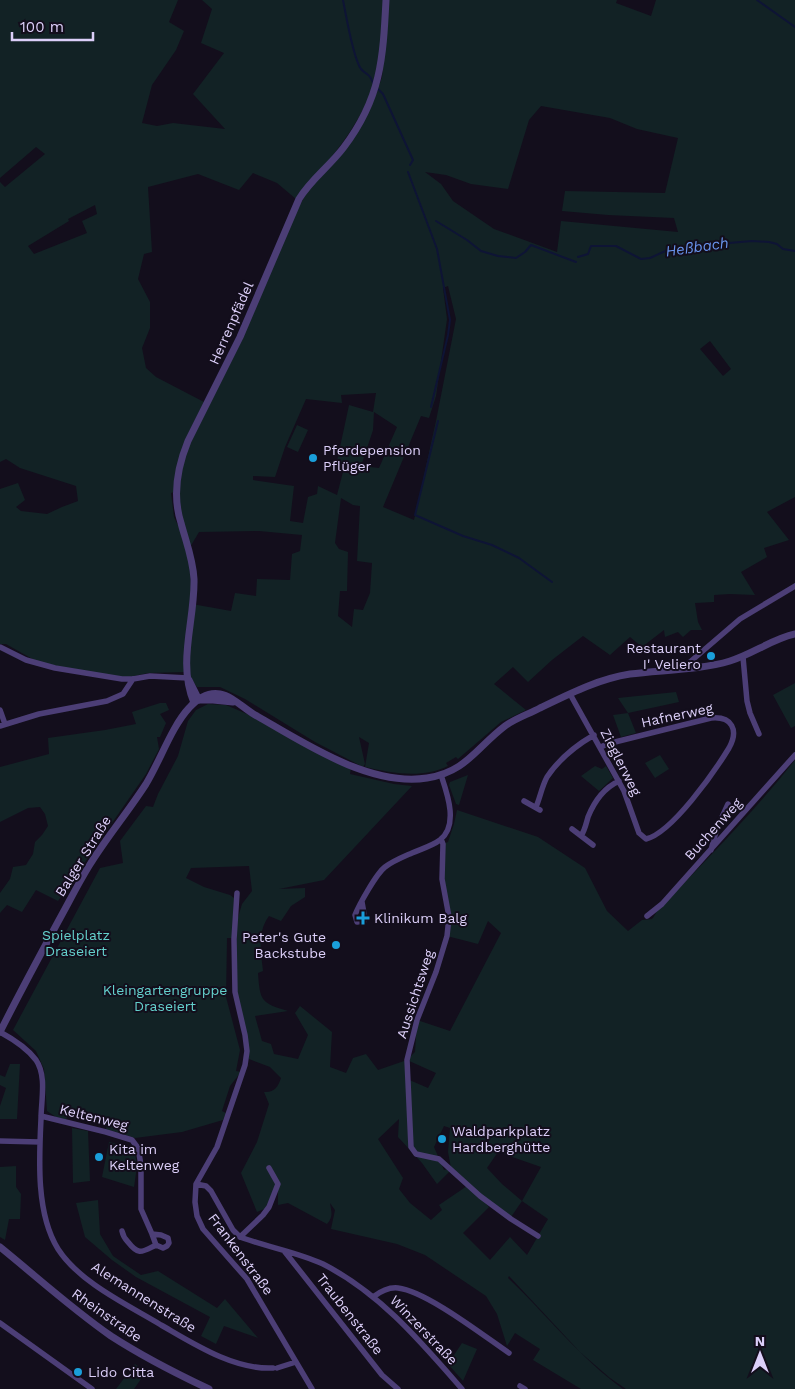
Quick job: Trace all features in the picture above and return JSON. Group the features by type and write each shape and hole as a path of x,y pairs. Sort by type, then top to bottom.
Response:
{"street":[{"name":"Herrenpfädel","path":"196,702 189,692 186,658 194,580 193,564 178,514 176,493 177,476 182,457 240,337 299,199 305,189 344,148 354,133 376,87 384,46 386,0"},
{"path":"683,668 740,619 795,586"},
{"path":"196,702 204,696 212,694 226,696 260,718 332,758 362,770 407,778 425,778 441,775 465,764 506,726 570,694 616,676 714,665 743,656 795,634"},
{"path":"2,648 26,660 55,668 134,679 150,676 188,678"},
{"path":"743,656 747,702 759,734"},
{"path":"0,710 5,724 39,714 107,701 122,694 134,679"},
{"name":"Zieglerweg","path":"570,694 619,780 639,833 644,838 648,838"},
{"name":"Balger Straße","path":"0,1032 88,867 155,770 182,717 196,702"},
{"name":"Hafnerweg","path":"600,747 711,718 723,718 730,724 734,733 733,742 704,786 657,835 648,838"},
{"path":"524,801 538,809 547,778 562,758 574,747 594,736"},
{"name":"Buchenweg","path":"647,916 662,904 712,850 795,755"},
{"name":"Aussichtsweg","path":"441,775 450,806 446,832 441,839 443,844 442,879 449,917 447,936 436,972 414,1029 407,1060 411,1147 416,1154 439,1159 480,1196 538,1236"},
{"path":"581,836 588,817 598,799 612,784 619,780"},
{"path":"712,850 717,828 728,804"},
{"path":"572,829 593,845"},
{"path":"362,902 383,868 397,859 441,839"},
{"name":"Frankenstraße","path":"237,893 234,939 235,992 245,1035 246,1065 217,1147 196,1184 195,1202 197,1216 203,1229 247,1279 312,1389"},
{"name":"Alemannenstraße","path":"0,1032 15,1040 36,1060 41,1070 43,1092 40,1142 42,1191 47,1225 53,1240 69,1263 88,1279 117,1298 171,1331 218,1356 256,1367 275,1368 296,1362"},
{"name":"Keltenweg","path":"41,1116 132,1140 138,1148 141,1165 141,1209 156,1245 163,1248 169,1243 168,1238 152,1234"},
{"path":"0,1142 40,1142"},
{"path":"196,1184 206,1186 211,1191 233,1230 240,1238 263,1215 273,1198 278,1184 269,1168"},
{"path":"122,1232 123,1236 138,1252 143,1252 156,1245"},
{"name":"Winzerstraße","path":"240,1238 322,1264 338,1272 373,1296 408,1328 462,1389"},
{"name":"Rheinstraße","path":"0,1247 73,1307 112,1336 155,1362 209,1389"},
{"name":"Traubenstraße","path":"285,1252 382,1375 398,1389"},
{"path":"373,1296 388,1288 411,1291 443,1309 509,1353"},
{"path":"0,1323 92,1389"}],"green space":[{"path":"0,0 178,0 169,22 184,31 176,50 152,85 142,123 157,126 173,123 225,129 193,94 224,53 201,43 212,9 202,0 617,0 616,3 651,16 656,0 795,0 795,497 767,512 789,540 764,548 767,557 741,572 755,595 714,595 714,602 695,603 698,622 702,630 691,630 683,637 678,632 665,637 664,630 642,647 630,637 610,655 583,636 528,682 513,667 494,684 526,710 501,722 458,759 456,757 446,763 448,766 417,774 396,773 365,767 369,743 359,737 365,764 363,767 315,742 245,699 220,687 197,687 187,672 148,673 125,678 36,661 6,644 0,644 0,489 18,483 25,500 16,507 21,511 47,514 78,501 76,486 20,468 6,459 0,462 0,182 5,187 45,154 36,147 0,178","holes":["386,32 382,77 375,97 340,157 308,190 296,212 189,443 179,475 178,514 187,544 174,517 171,493 174,492 188,434 204,402 156,377 146,368 142,348 150,328 150,302 138,279 144,254 152,252 148,187 198,174 239,190 253,173 277,183 296,199 342,143 361,114 375,81","541,106 610,118 637,129 678,138 665,193 565,191 562,211 674,218 678,232 561,221 557,252 494,229 453,201 441,184 425,172 446,175 471,184 508,189 529,120","95,205 97,214 82,221 87,233 34,254 28,246 69,221 68,219","448,286 456,319 414,520 383,507 421,416 429,418 436,396 447,319 443,288","710,341 731,369 723,376 700,349","376,393 373,412 349,405 336,466 344,468 337,495 318,486 317,494 308,497 303,523 290,521 294,486 253,480 253,476 275,477 285,447 306,399 342,403 341,395","374,412 397,427 379,468 361,466 373,430","341,498 353,505 360,506 357,561 372,563 370,593 363,610 354,609 352,627 338,616 340,591 347,591 348,552 339,549 335,543","259,531 302,535 300,551 292,554 290,580 257,579 256,596 235,593 231,611 192,604 189,549 199,532"]},
{"path":"297,425 308,430 298,452 287,447"},
{"path":"795,683 795,726 791,728 773,695"},
{"path":"676,692 679,702 628,713 618,698"},
{"path":"160,703 166,703 169,710 160,714 166,723 160,737 157,737 159,749 146,774 58,901 36,890 22,912 7,905 0,913 0,893 10,879 13,867 26,865 33,854 35,842 48,826 45,814 40,807 28,808 0,822 0,767 49,754 48,738 136,724 132,712"},
{"path":"208,704 226,705 254,717 351,768 350,774 412,786 324,880 279,889 305,888 305,897 291,906 281,921 269,916 261,935 263,971 258,973 261,995 272,1006 288,1011 255,1016 262,1041 271,1044 274,1054 298,1059 308,1035 295,1013 300,1006 332,1032 330,1067 346,1073 353,1058 366,1054 378,1070 407,1060 415,1052 417,1020 450,1031 501,933 488,921 478,944 447,936 449,917 442,879 443,844 448,842 457,810 538,837 585,868 607,911 628,931 642,920 652,919 658,910 746,818 795,760 795,1389 626,1389 581,1353 607,1377 623,1389 581,1389 533,1360 540,1349 515,1333 507,1346 497,1314 486,1296 425,1255 397,1244 331,1229 335,1210 330,1203 331,1216 327,1224 288,1203 278,1205 278,1186 269,1207 257,1212 241,1173 257,1142 269,1104 264,1092 270,1092 275,1089 281,1078 270,1067 249,1059 235,992 237,921 242,904 252,891 249,866 191,868 186,878 234,898 233,938 227,938 226,997 240,1050 236,1071 241,1072 230,1086 222,1111 226,1113 223,1120 182,1132 135,1138 106,1129 107,1125 67,1117 66,1120 56,1117 47,1111 44,1069 36,1051 13,1030 100,868 123,863 120,841 146,806 153,807 178,756 188,721 196,710","holes":["407,1060 436,1073 428,1088 407,1079","399,1119 398,1137 422,1163 437,1184 451,1170 467,1186 439,1205 442,1210 431,1220 410,1203 399,1189 403,1178 378,1139","444,1126 450,1128 448,1152 451,1168 444,1170 434,1147","498,1152 541,1167 522,1201 487,1168","480,1197 511,1217 522,1201 548,1219 527,1255 510,1237 490,1260 463,1233 489,1207","509,1276 579,1351 508,1278"]},
{"path":"628,713 636,733 621,737 613,715"},
{"path":"660,755 669,769 655,778 645,763"},
{"path":"595,766 602,769 606,766 613,778 599,791 581,776"},
{"path":"468,775 459,805 456,804 449,785 450,782"},
{"path":"10,1064 20,1064 17,1119 0,1119 0,1106 6,1088 0,1085 0,1075 5,1077"},
{"path":"72,1128 88,1131 90,1181 73,1183"},
{"path":"109,1142 134,1147 137,1166 134,1187 102,1177"},
{"path":"16,1166 16,1187 21,1194 20,1219 9,1219 5,1240 0,1237 0,1167"},
{"path":"98,1200 100,1234 113,1256 141,1275 158,1271 217,1308 225,1299 258,1338 224,1326 216,1344 201,1336 210,1317 136,1277 85,1237 76,1203"},
{"path":"462,1343 477,1349 463,1381 448,1364"},
{"path":"135,1364 146,1372 134,1389 116,1389"}],"waterway":[{"name":"Heßbach","path":"343,0 355,56 361,69 370,77 373,83"},
{"path":"757,0 795,27"},
{"name":"Heßbach","path":"378,89 383,94 413,160 410,165"},
{"path":"408,172 437,249 450,320 431,407"},
{"name":"Heßbach","path":"436,221 481,251 498,256 516,258 531,245 576,262"},
{"name":"Heßbach","path":"578,257 588,254 591,246 616,246 641,259 650,258 672,248 752,241 769,242 777,244 783,249 795,251"},
{"path":"438,421 415,515 463,536 492,545 519,558 552,582"}],"place":[{"name":"Pferdepension Pflüger","path":"313,458"},
{"name":"Restaurant I' Veliero","path":"711,656"},
{"name":"Klinikum Balg","path":"363,918"},
{"name":"Peter's Gute Backstube","path":"336,945"},
{"name":"Waldparkplatz Hardberghütte","path":"442,1139"},
{"name":"Kita im Keltenweg","path":"99,1157"},
{"name":"Lido Citta","path":"78,1372"}],"park label":[{"name":"Spielplatz Draseiert","path":"76,944"},
{"name":"Kleingartengruppe Draseiert","path":"165,998"}]}
